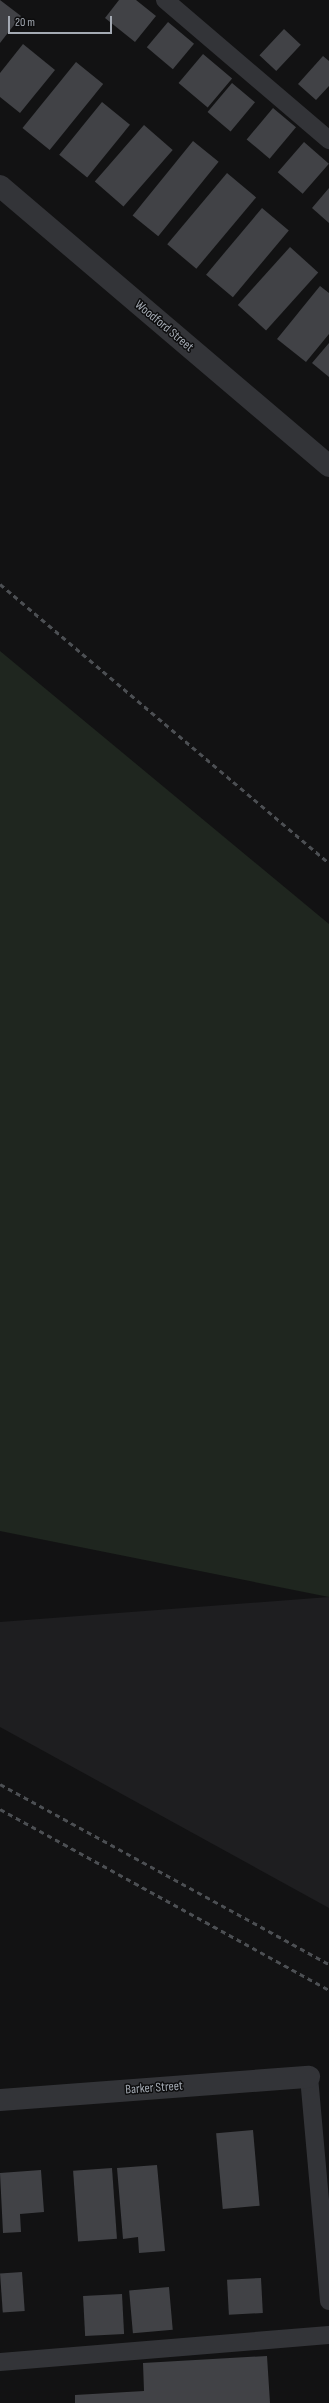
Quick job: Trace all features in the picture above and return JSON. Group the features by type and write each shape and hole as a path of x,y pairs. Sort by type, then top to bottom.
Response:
{"street":[{"name":"Woodford Street","path":"0,186 329,466"},
{"name":"Barker Street","path":"0,2100 309,2077"}],"lane":[{"path":"165,0 329,140"},
{"path":"309,2077 329,2301"},
{"path":"0,2362 329,2335"}],"shaded area":[{"path":"0,651 329,924 329,1597 0,1531"},
{"path":"329,1597 329,1908 0,1727 0,1622"}],"building":[{"path":"0,0 21,16 0,43"},
{"path":"119,0 136,0 156,16 135,42 105,18"},
{"path":"168,22 194,44 173,69 147,47"},
{"path":"284,29 301,45 276,71 259,55"},
{"path":"23,44 55,70 20,113 0,97 0,73"},
{"path":"203,54 232,78 208,108 179,83"},
{"path":"323,56 329,61 329,86 316,100 298,84"},
{"path":"76,62 103,84 50,150 23,128"},
{"path":"232,83 255,102 231,131 208,112"},
{"path":"102,102 130,125 87,178 59,155"},
{"path":"273,108 296,127 270,159 247,139"},
{"path":"144,125 173,150 123,207 95,182"},
{"path":"193,141 219,162 158,236 133,216"},
{"path":"304,142 329,164 303,194 278,172"},
{"path":"227,173 256,197 196,269 167,244"},
{"path":"329,188 329,223 312,208"},
{"path":"262,208 289,230 233,297 206,275"},
{"path":"290,247 318,272 266,330 238,305"},
{"path":"320,286 329,293 329,334 306,362 277,339"},
{"path":"329,343 329,377 312,363"},
{"path":"253,2130 260,2206 223,2209 216,2133"},
{"path":"157,2165 165,2251 139,2253 138,2237 123,2239 117,2168"},
{"path":"112,2168 117,2239 78,2242 73,2171"},
{"path":"41,2170 44,2212 20,2214 21,2232 3,2233 0,2173"},
{"path":"22,2272 25,2311 3,2312 0,2274"},
{"path":"261,2278 263,2313 229,2315 227,2280"},
{"path":"169,2287 173,2330 133,2333 129,2290"},
{"path":"122,2294 124,2334 85,2336 83,2296"},
{"path":"267,2356 270,2403 75,2403 75,2395 144,2391 143,2363"}],"railway":[{"path":"0,584 329,863"},
{"path":"0,1784 329,1964"},
{"path":"0,1809 329,1990"}]}
